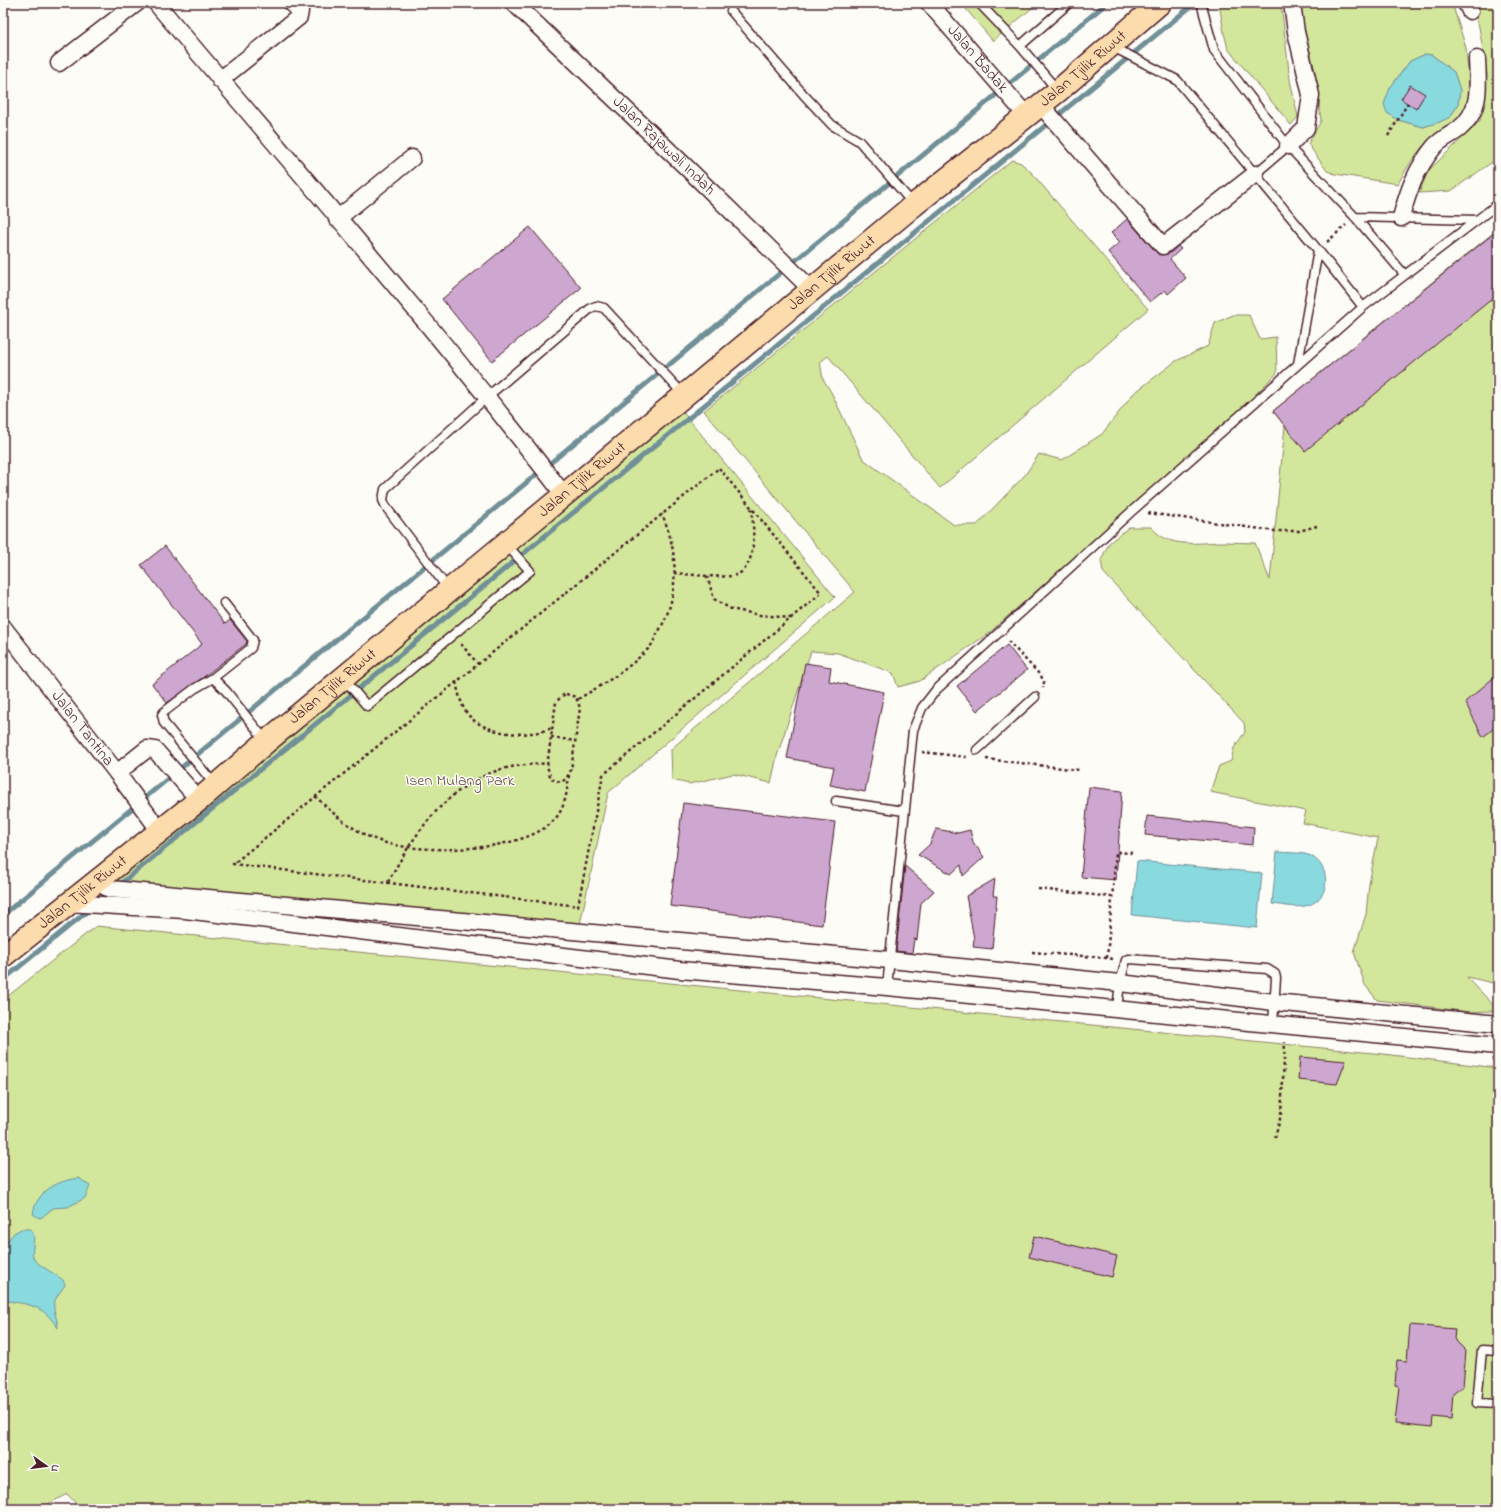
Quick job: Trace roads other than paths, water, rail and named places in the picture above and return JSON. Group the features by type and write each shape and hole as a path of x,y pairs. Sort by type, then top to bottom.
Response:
{"highway":[{"name":"Jalan Tjilik Riwut","path":"8,949 199,800 266,742 914,205 1033,109 1058,91 1160,3"}],"street":[{"path":"60,63 137,3"},
{"path":"156,3 220,80 284,152 338,219 488,396 564,495"},
{"path":"220,80 297,19 300,13 292,3"},
{"name":"Jalan Rajawali Indah","path":"514,3 686,166 812,290"},
{"name":"Jalan Badak","path":"929,3 1033,109 1057,124 1163,246 1255,174"},
{"path":"1288,146 1306,128 1311,95 1296,32 1292,3"},
{"path":"1401,218 1410,185 1424,160 1436,145 1460,128 1475,110 1479,90 1477,59"},
{"path":"338,219 412,158"},
{"name":"Jalan Tantina","path":"3,627 117,773 160,831"},
{"path":"117,773 147,749 155,750 199,800"},
{"path":"98,879 104,886 110,889 890,960 1120,983 1274,1002 1498,1024"},
{"path":"67,903 185,910 680,970 887,987 1498,1046"}],"lane":[{"path":"979,3 1020,46 1058,91"},
{"path":"1020,46 1069,3"},
{"path":"1201,3 1214,50 1288,146 1355,217 1404,274"},
{"path":"731,11 832,125 859,141 914,205"},
{"path":"1110,46 1177,80 1318,250 1363,307"},
{"path":"1255,174 1288,146"},
{"path":"887,987 913,730 927,702 936,690 1132,511 1363,307 1404,274 1498,204"},
{"path":"1355,217 1477,220"},
{"path":"1298,364 1318,250"},
{"path":"450,591 386,507 383,494 390,484 488,396 591,308 596,306 604,308 684,396"},
{"path":"343,678 367,706 530,571 506,543"},
{"path":"215,786 162,719 164,712 194,689 213,678 251,648 253,640 224,603"},
{"path":"213,678 226,691 266,742"},
{"path":"977,750 1035,697"},
{"path":"836,801 904,811"},
{"path":"1117,1009 1120,983 1126,960 1132,958 1270,970 1275,974 1276,978 1274,1002 1280,1025"},
{"path":"1498,1351 1482,1350 1477,1404 1498,1404"}],"water":[{"path":"1426,54 1432,55 1454,72 1460,90 1458,105 1450,117 1440,122 1423,127 1398,120 1387,113 1384,104 1390,88 1410,61"},
{"path":"1277,852 1304,854 1311,856 1318,861 1325,874 1326,882 1325,889 1316,901 1309,905 1300,907 1272,904"},
{"path":"1137,861 1262,873 1257,928 1132,915"},
{"path":"79,1178 90,1186 85,1198 68,1207 53,1208 41,1218 33,1214 39,1199 50,1188 64,1181"},
{"path":"21,1229 31,1229 33,1232 34,1260 63,1280 65,1285 54,1303 54,1312 58,1323 58,1328 41,1310 28,1305 3,1300 3,1246 14,1233"}],"waterway":[{"path":"3,915 1107,3"},
{"path":"118,886 1195,3"},
{"path":"3,980 90,909"}],"park label":[{"name":"Isen Mulang Park","path":"460,781"}]}
